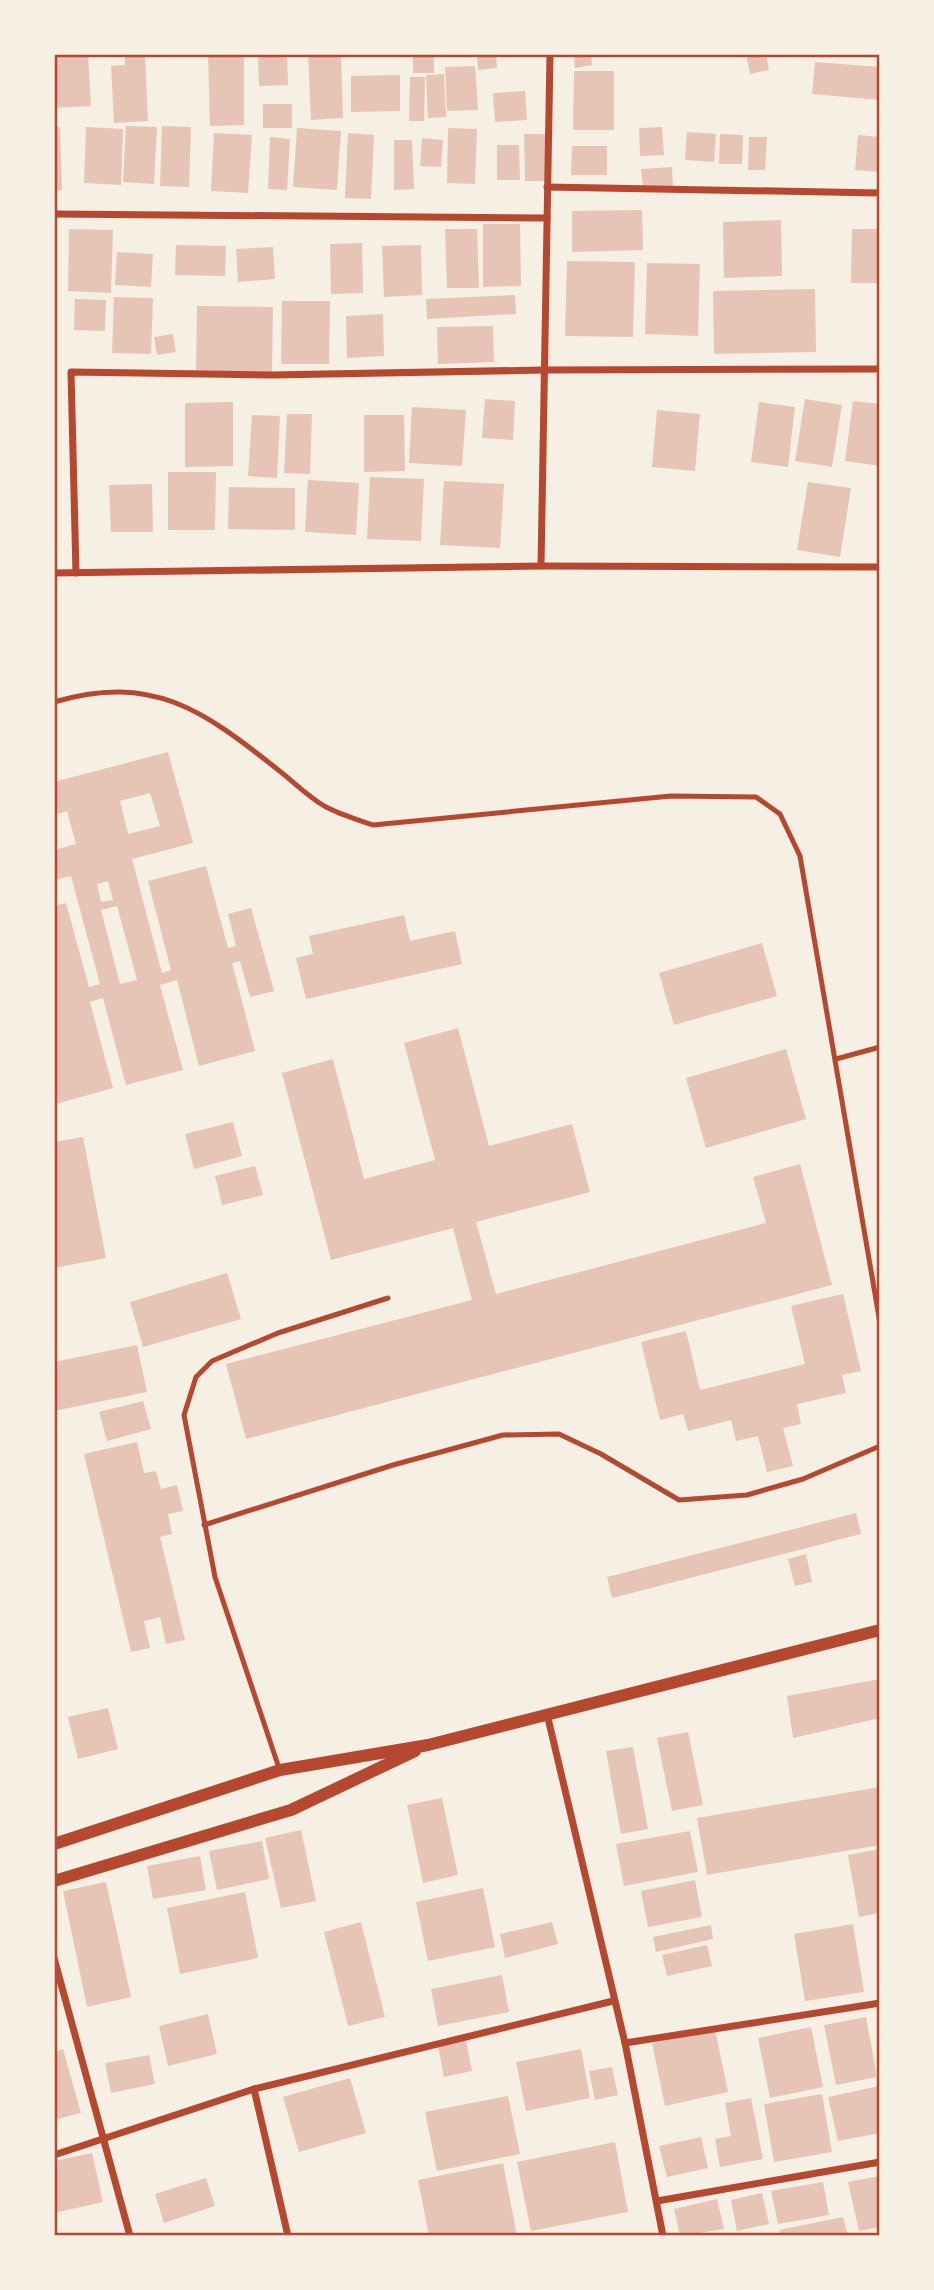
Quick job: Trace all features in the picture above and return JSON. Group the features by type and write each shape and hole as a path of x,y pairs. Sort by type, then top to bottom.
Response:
{"street":[{"path":"541,566 550,54"},
{"path":"548,187 880,194"},
{"path":"54,214 547,218"},
{"path":"76,573 71,372 272,375 544,370 880,369"},
{"path":"54,573 180,569 541,566 880,567"},
{"path":"54,1844 280,1770 428,1745 880,1630"},
{"path":"547,1714 625,2043 663,2236"},
{"path":"54,1881 291,1810 428,1745"},
{"path":"54,1958 129,2236"},
{"path":"54,2155 254,2089 613,2001"},
{"path":"625,2043 880,2003"},
{"path":"254,2089 288,2236"},
{"path":"657,2201 880,2162"}],"lane":[{"path":"54,702 79,695 119,690 144,692 155,696 212,719 327,808 373,825 671,796 756,797 780,814 800,856 880,1323"},
{"path":"836,1059 880,1047"},
{"path":"280,1770 215,1577 184,1415 196,1377 212,1360 388,1298"},
{"path":"204,1525 393,1465 503,1435 559,1434 601,1454 679,1500 747,1494 770,1489 803,1479 880,1446"}],"building":[{"path":"54,54 88,54 91,106 54,108"},
{"path":"125,54 145,54 148,121 114,123 111,66 125,65"},
{"path":"208,54 244,54 244,125 210,126"},
{"path":"258,54 287,54 288,85 259,86"},
{"path":"308,54 341,54 343,118 311,120"},
{"path":"413,54 434,54 434,73 413,73"},
{"path":"477,54 496,54 497,68 478,70"},
{"path":"574,54 591,54 592,65 575,68"},
{"path":"766,54 769,70 750,74 746,55"},
{"path":"815,62 880,67 880,100 812,94"},
{"path":"475,66 478,110 447,111 445,67"},
{"path":"574,71 614,71 614,130 573,130"},
{"path":"444,74 446,117 428,118 426,75"},
{"path":"400,75 400,111 351,112 351,76"},
{"path":"410,77 425,77 424,121 409,121"},
{"path":"525,91 527,120 495,122 493,93"},
{"path":"263,104 292,104 292,128 263,128"},
{"path":"126,126 157,127 154,184 123,182"},
{"path":"162,126 191,127 189,187 160,186"},
{"path":"60,127 62,190 54,190 54,128"},
{"path":"86,127 123,129 121,185 84,183"},
{"path":"662,127 664,155 640,156 639,128"},
{"path":"297,128 341,131 337,190 293,187"},
{"path":"448,128 477,129 475,184 447,183"},
{"path":"687,132 716,134 714,162 685,160"},
{"path":"214,133 252,135 248,193 211,191"},
{"path":"348,133 374,135 371,199 345,198"},
{"path":"524,134 546,134 548,181 525,181"},
{"path":"720,134 743,135 742,164 719,164"},
{"path":"858,135 880,137 880,172 855,170"},
{"path":"270,137 290,139 287,190 268,189"},
{"path":"749,137 767,137 765,170 748,170"},
{"path":"422,138 443,140 441,167 420,166"},
{"path":"394,140 412,140 414,189 394,190"},
{"path":"497,145 519,145 520,180 497,180"},
{"path":"572,146 607,146 607,175 571,175"},
{"path":"672,167 673,186 643,188 641,169"},
{"path":"642,210 643,250 572,252 572,211"},
{"path":"781,220 782,276 724,278 723,222"},
{"path":"483,224 520,224 521,286 483,287"},
{"path":"69,229 113,230 111,293 68,291"},
{"path":"445,229 477,229 479,288 447,288"},
{"path":"852,229 880,229 880,283 851,283"},
{"path":"362,243 363,293 331,294 330,244"},
{"path":"176,245 226,246 225,276 175,275"},
{"path":"421,245 422,295 384,297 382,246"},
{"path":"273,247 275,279 238,282 236,249"},
{"path":"117,252 153,254 151,287 115,285"},
{"path":"567,261 635,262 633,337 565,336"},
{"path":"647,263 700,264 698,336 645,334"},
{"path":"815,289 816,352 714,354 713,291"},
{"path":"515,295 516,314 427,319 426,299"},
{"path":"114,297 153,298 151,354 112,353"},
{"path":"75,299 106,300 105,331 74,330"},
{"path":"282,301 330,301 329,364 281,364"},
{"path":"197,306 273,307 272,372 196,371"},
{"path":"383,314 384,356 347,358 346,316"},
{"path":"493,326 494,362 438,364 437,327"},
{"path":"173,334 176,352 157,355 154,337"},
{"path":"485,399 515,401 513,440 482,438"},
{"path":"805,399 842,405 832,467 795,461"},
{"path":"853,401 880,404 880,466 845,461"},
{"path":"233,402 233,466 185,467 185,403"},
{"path":"759,402 795,407 788,467 751,462"},
{"path":"412,407 466,410 462,466 409,463"},
{"path":"657,410 700,414 695,471 652,467"},
{"path":"287,414 312,414 310,474 284,473"},
{"path":"252,415 280,416 277,478 248,476"},
{"path":"364,415 404,415 405,471 364,472"},
{"path":"168,472 216,472 215,530 168,530"},
{"path":"370,477 424,479 421,541 367,539"},
{"path":"308,480 359,483 356,535 305,532"},
{"path":"444,481 504,484 500,548 440,545"},
{"path":"808,482 851,488 840,557 797,550"},
{"path":"152,484 153,532 111,532 109,485"},
{"path":"229,487 295,488 295,530 228,529"},
{"path":"168,752 193,843 132,859 162,973 171,970 148,881 206,866 228,948 236,946 228,914 251,908 274,991 250,997 240,961 232,963 255,1051 199,1066 177,980 160,985 183,1070 126,1085 103,998 90,1002 113,1088 56,1104 54,906 66,903 89,987 100,984 71,876 54,880 54,850 76,844 67,811 54,815 54,782","holes":["150,793 160,826 128,834 120,801","108,881 113,900 101,902 97,884","117,906 137,980 120,984 101,910"]},
{"path":"404,915 410,941 455,931 462,964 306,999 296,958 313,954 309,936"},
{"path":"762,943 777,996 674,1025 659,973"},
{"path":"458,1028 489,1146 572,1124 590,1192 476,1222 496,1294 766,1223 753,1177 800,1164 832,1285 246,1439 226,1364 472,1300 453,1228 331,1260 282,1073 333,1059 364,1179 435,1160 404,1043"},
{"path":"786,1049 806,1119 706,1148 686,1078"},
{"path":"233,1122 242,1156 194,1169 185,1134"},
{"path":"83,1137 106,1258 54,1268 54,1142"},
{"path":"255,1166 263,1195 222,1205 215,1176"},
{"path":"227,1273 241,1319 143,1347 130,1302"},
{"path":"843,1294 861,1371 842,1375 846,1393 797,1404 801,1424 783,1428 793,1466 767,1472 758,1436 736,1441 731,1420 688,1431 683,1414 660,1420 641,1342 686,1331 700,1390 805,1364 791,1306"},
{"path":"137,1345 147,1392 54,1411 54,1362"},
{"path":"143,1401 151,1429 107,1441 99,1412"},
{"path":"137,1442 144,1473 156,1471 161,1489 177,1485 183,1511 168,1514 172,1534 160,1537 185,1640 166,1644 160,1617 144,1621 150,1648 131,1652 84,1454"},
{"path":"856,1513 861,1534 612,1598 607,1577"},
{"path":"806,1554 812,1582 795,1586 788,1559"},
{"path":"880,1679 880,1718 793,1738 787,1696"},
{"path":"108,1708 118,1749 78,1759 68,1717"},
{"path":"688,1732 703,1805 672,1811 657,1738"},
{"path":"633,1747 648,1829 621,1834 606,1751"},
{"path":"880,1787 880,1845 707,1875 697,1818"},
{"path":"442,1798 458,1875 423,1883 407,1805"},
{"path":"301,1830 316,1901 281,1908 265,1838"},
{"path":"690,1831 698,1872 624,1886 616,1844"},
{"path":"262,1841 269,1879 217,1890 209,1851"},
{"path":"880,1849 880,1913 859,1917 848,1855"},
{"path":"200,1856 206,1890 153,1899 147,1866"},
{"path":"695,1880 702,1917 648,1927 641,1891"},
{"path":"106,1882 131,1997 87,2007 63,1891"},
{"path":"483,1888 495,1947 428,1961 416,1902"},
{"path":"245,1892 258,1958 180,1974 167,1908"},
{"path":"361,1922 385,2017 348,2026 324,1932"},
{"path":"552,1922 558,1944 505,1958 500,1934"},
{"path":"853,1924 864,1992 805,2001 794,1934"},
{"path":"711,1925 713,1939 656,1952 653,1937"},
{"path":"707,1945 712,1966 667,1976 662,1955"},
{"path":"502,1975 509,2012 438,2026 431,1989"},
{"path":"208,2014 217,2054 168,2066 159,2026"},
{"path":"866,2017 877,2077 836,2085 824,2025"},
{"path":"811,2027 823,2087 770,2098 758,2038"},
{"path":"715,2029 728,2092 665,2106 652,2043"},
{"path":"466,2040 472,2071 444,2077 438,2046"},
{"path":"63,2049 81,2113 54,2120 54,2052"},
{"path":"581,2049 590,2098 526,2111 516,2062"},
{"path":"149,2055 155,2084 111,2093 105,2063"},
{"path":"612,2067 618,2095 595,2100 589,2071"},
{"path":"350,2078 366,2133 299,2152 283,2097"},
{"path":"879,2086 880,2133 838,2141 828,2097"},
{"path":"822,2094 832,2152 774,2162 764,2104"},
{"path":"508,2096 520,2154 437,2171 425,2112"},
{"path":"751,2098 763,2159 720,2167 715,2139 731,2136 725,2103"},
{"path":"701,2137 708,2168 667,2177 659,2146"},
{"path":"615,2142 628,2212 531,2231 517,2162"},
{"path":"92,2153 103,2202 54,2213 54,2161"},
{"path":"503,2163 517,2236 429,2236 418,2180"},
{"path":"880,2176 880,2227 859,2231 848,2182"},
{"path":"206,2178 215,2206 164,2223 155,2194"},
{"path":"823,2182 829,2215 778,2224 771,2191"},
{"path":"762,2193 769,2224 737,2231 731,2200"},
{"path":"717,2199 724,2229 680,2236 674,2209"},
{"path":"843,2217 848,2236 780,2236 779,2230"}]}
